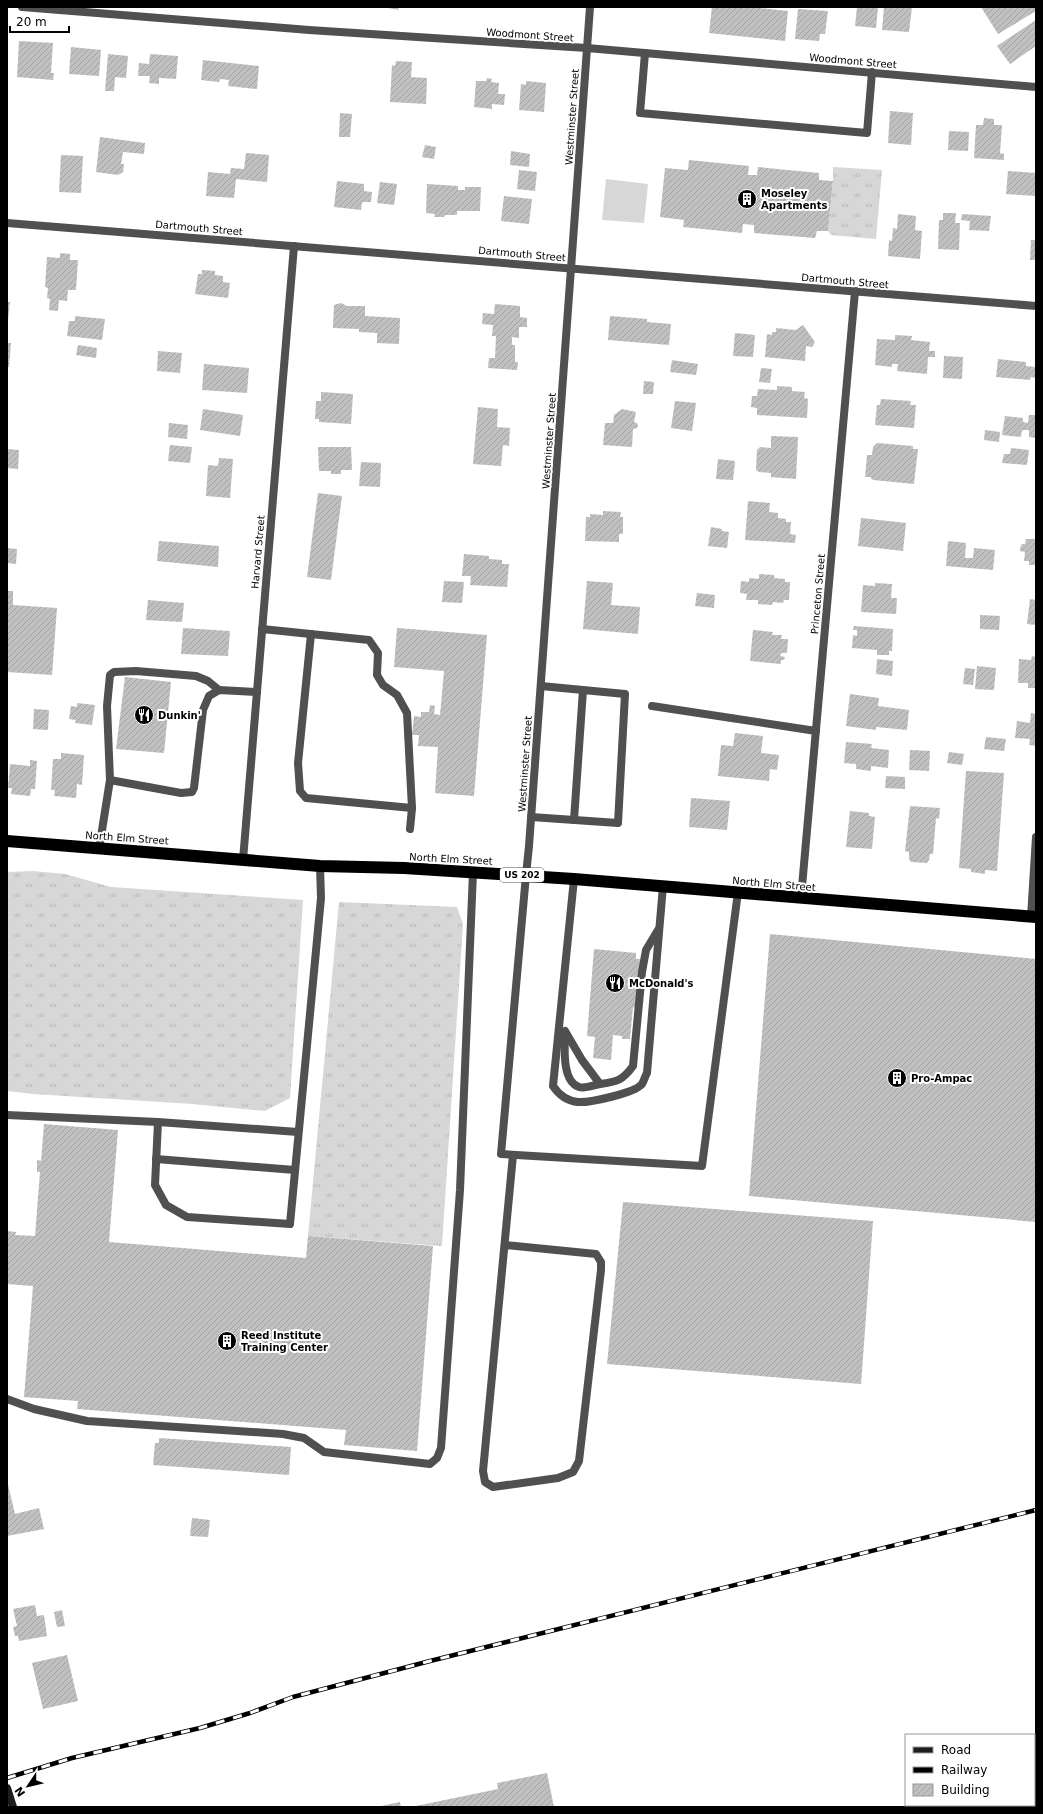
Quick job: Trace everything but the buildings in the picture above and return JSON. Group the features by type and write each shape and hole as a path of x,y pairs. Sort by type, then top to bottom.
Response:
{"highway":[{"name":"North Elm Street","path":"7,841 320,866 526,875 1034,917"}],"main road":[{"path":"8,1790 13,1807"}],"street":[{"name":"Woodmont Street","path":"22,7 317,30 587,48 1036,87"},
{"name":"Westminster Street","path":"513,1155 501,1154 532,818 590,7"},
{"path":"645,53 640,113 867,133 872,72"},
{"name":"Dartmouth Street","path":"7,223 1036,306"},
{"name":"Harvard Street","path":"243,860 294,246"},
{"name":"Princeton Street","path":"801,898 855,291"},
{"path":"262,629 369,640 378,653 377,674 383,685 396,695 407,714 412,808 410,829"},
{"path":"311,634 298,763 300,791 306,798 412,808"},
{"path":"99,849 110,780 107,706 110,675 114,672 136,671 196,676 208,681 218,690"},
{"path":"532,818 618,823 624,694 541,686"},
{"path":"110,780 182,793 192,792 194,788 203,710 209,696 218,690 257,692"},
{"path":"574,820 583,690"},
{"path":"652,706 816,731"},
{"path":"1034,917 1036,837"},
{"path":"158,1122 155,1185 166,1205 187,1217 290,1224 321,898 320,866"},
{"path":"7,1399 34,1409 87,1421 283,1434 304,1438 324,1452 430,1464 437,1458 441,1448 460,1190 473,872"},
{"path":"574,879 553,1086 562,1096 572,1101 588,1102 630,1091 642,1085 647,1073 663,886"},
{"path":"505,1245 596,1254 601,1262 601,1270 579,1461 573,1472 558,1478 493,1487 485,1482 483,1471 513,1155 702,1166 738,892"},
{"path":"562,997 566,1066 572,1081 576,1085 583,1087 620,1080 633,1066 642,972 646,950 660,928"},
{"path":"565,1031 582,1060 600,1084"},
{"path":"7,1115 158,1122 298,1132"},
{"path":"156,1159 295,1170"}],"green space":[{"path":"833,167 882,170 876,239 831,235 828,231"},
{"path":"606,179 648,184 644,223 602,220"},
{"path":"33,871 65,874 111,887 303,900 290,1098 265,1111 193,1104 7,1091 7,872"},
{"path":"339,902 457,907 463,924 442,1246 308,1236"}],"railway":[{"path":"7,1778 72,1758 200,1728 250,1713 293,1697 430,1661 1036,1510"}],"place":[{"name":"Moseley Apartments","path":"747,199"},
{"name":"Dunkin'","path":"144,715"},
{"name":"McDonald's","path":"615,983"},
{"name":"Pro-Ampac","path":"897,1078"},
{"name":"Reed Institute Training Center","path":"227,1341"}]}
